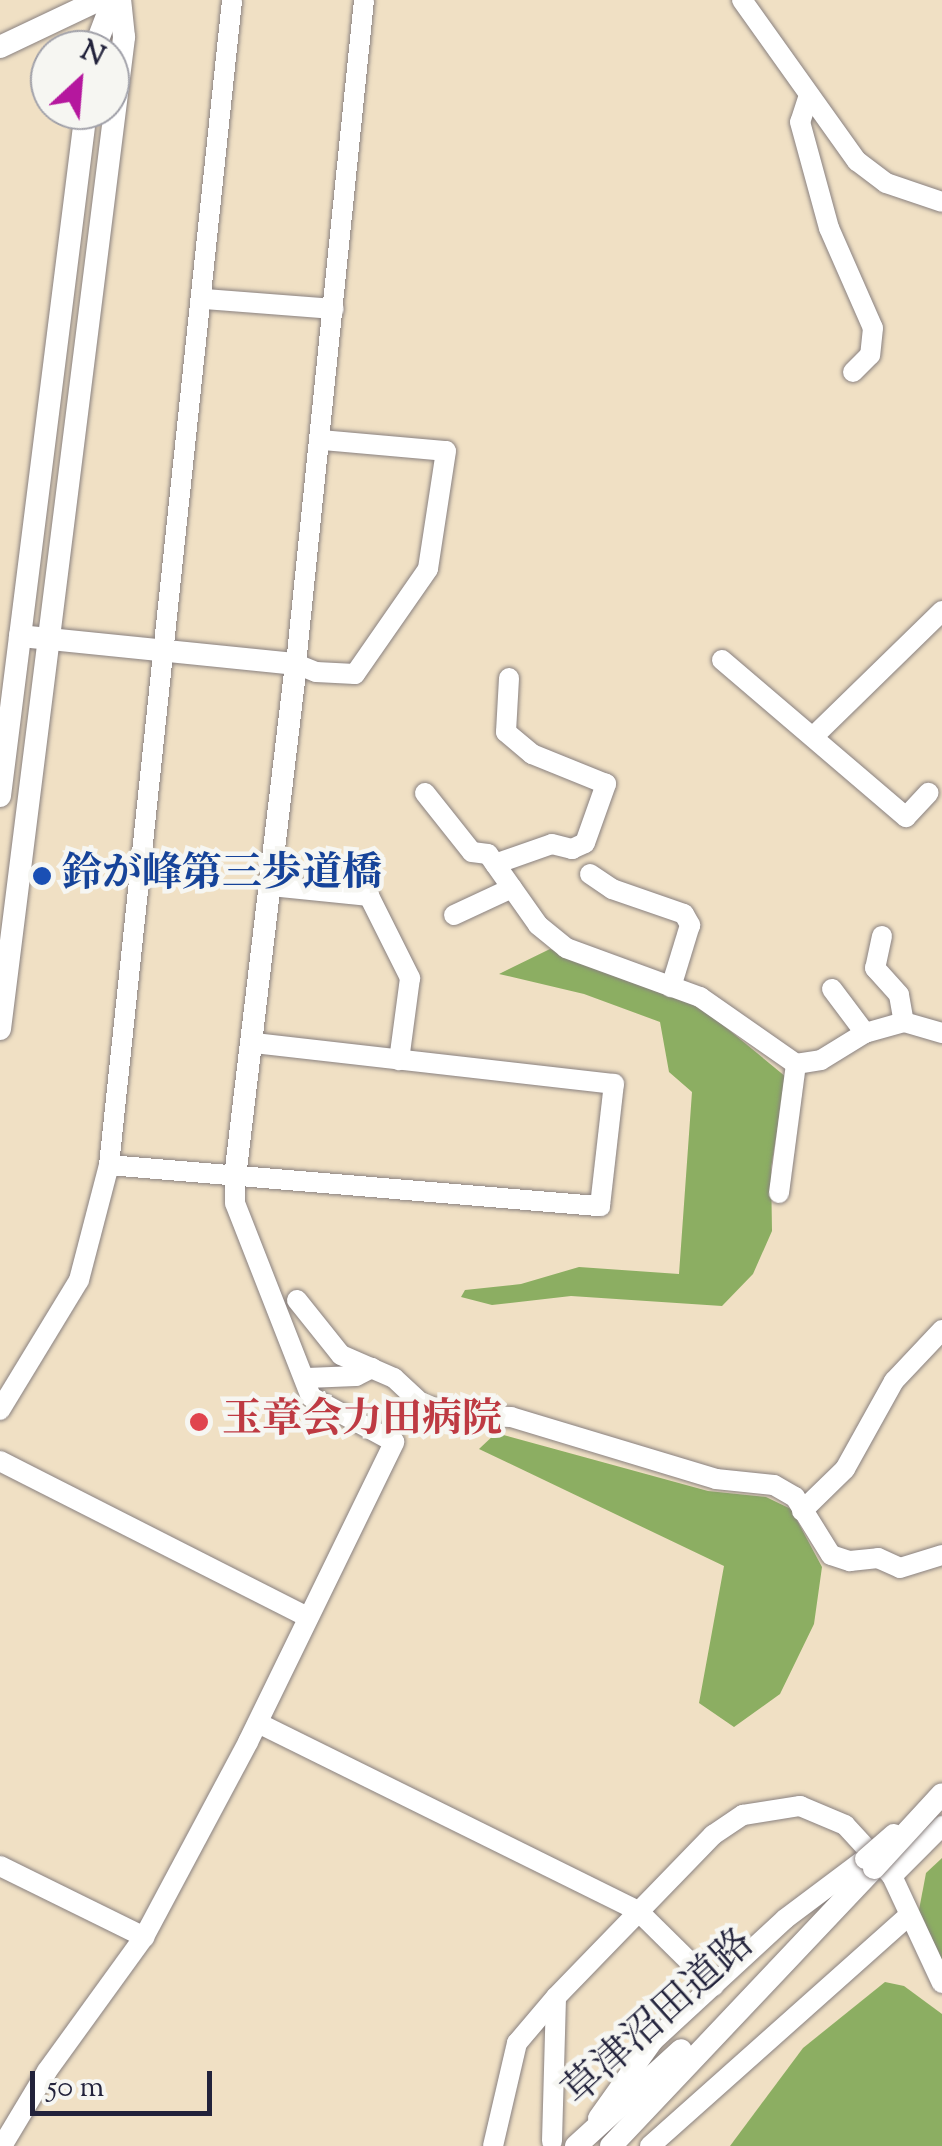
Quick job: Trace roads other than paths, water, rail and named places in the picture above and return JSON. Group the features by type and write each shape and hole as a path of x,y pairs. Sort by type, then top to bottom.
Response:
{"street":[{"path":"0,48 99,0"},
{"path":"96,30 116,0"},
{"path":"0,1029 124,36 116,0"},
{"path":"0,1410 80,1280 109,1165 205,298 232,0"},
{"path":"2,2146 47,2071 144,1937 258,1723 394,1442 311,1397 307,1378 234,1204 322,440 364,0"},
{"path":"742,0 808,98 857,161 886,183 942,202"},
{"path":"808,98 800,122 829,228 873,328 870,355 853,372"},
{"path":"0,796 83,130"},
{"path":"205,298 334,309"},
{"path":"20,636 296,664 316,672 355,674 428,569 446,451 322,440"},
{"path":"816,734 942,611"},
{"path":"722,660 816,734 906,817 928,793"},
{"path":"495,864 552,844 572,849 586,843 606,784 532,754 506,732 509,678"},
{"path":"425,793 472,852 488,854 538,925 566,948 700,997 796,1064 821,1060 866,1033 904,1022 942,1030"},
{"path":"590,874 612,889 684,914 690,924 671,988"},
{"path":"271,886 369,896 410,978 399,1060"},
{"path":"454,915 512,888"},
{"path":"882,936 875,968 899,995 904,1022"},
{"path":"832,989 866,1033"},
{"path":"109,1165 600,1206 614,1084 253,1043"},
{"path":"779,1193 796,1064"},
{"path":"296,1300 341,1355 372,1368 422,1404 456,1415 511,1417 624,1456 716,1479 774,1485 795,1497 831,1555 850,1562 878,1558 900,1568 942,1554"},
{"path":"802,1511 844,1470 894,1381 942,1330"},
{"path":"307,1378 356,1376 372,1368"},
{"path":"0,1461 308,1617"},
{"path":"258,1723 637,1910 714,1986"},
{"name":"草津沼田道路","path":"579,2143 877,1868 942,1793"},
{"path":"492,2146 517,2043 637,1910 713,1835 768,1807 824,1813 877,1868 909,1916 942,1982"},
{"path":"579,2143 652,2041 784,1919 877,1868 942,1826"},
{"path":"0,1866 144,1937"},
{"path":"650,2146 909,1916"},
{"name":"草津沼田道路","path":"611,2146 795,1947"},
{"path":"552,2141 556,1997"}],"place":[{"name":"鈴が峰第三歩道橋","path":"42,876"},
{"name":"玉章会力田病院","path":"199,1422"}]}
